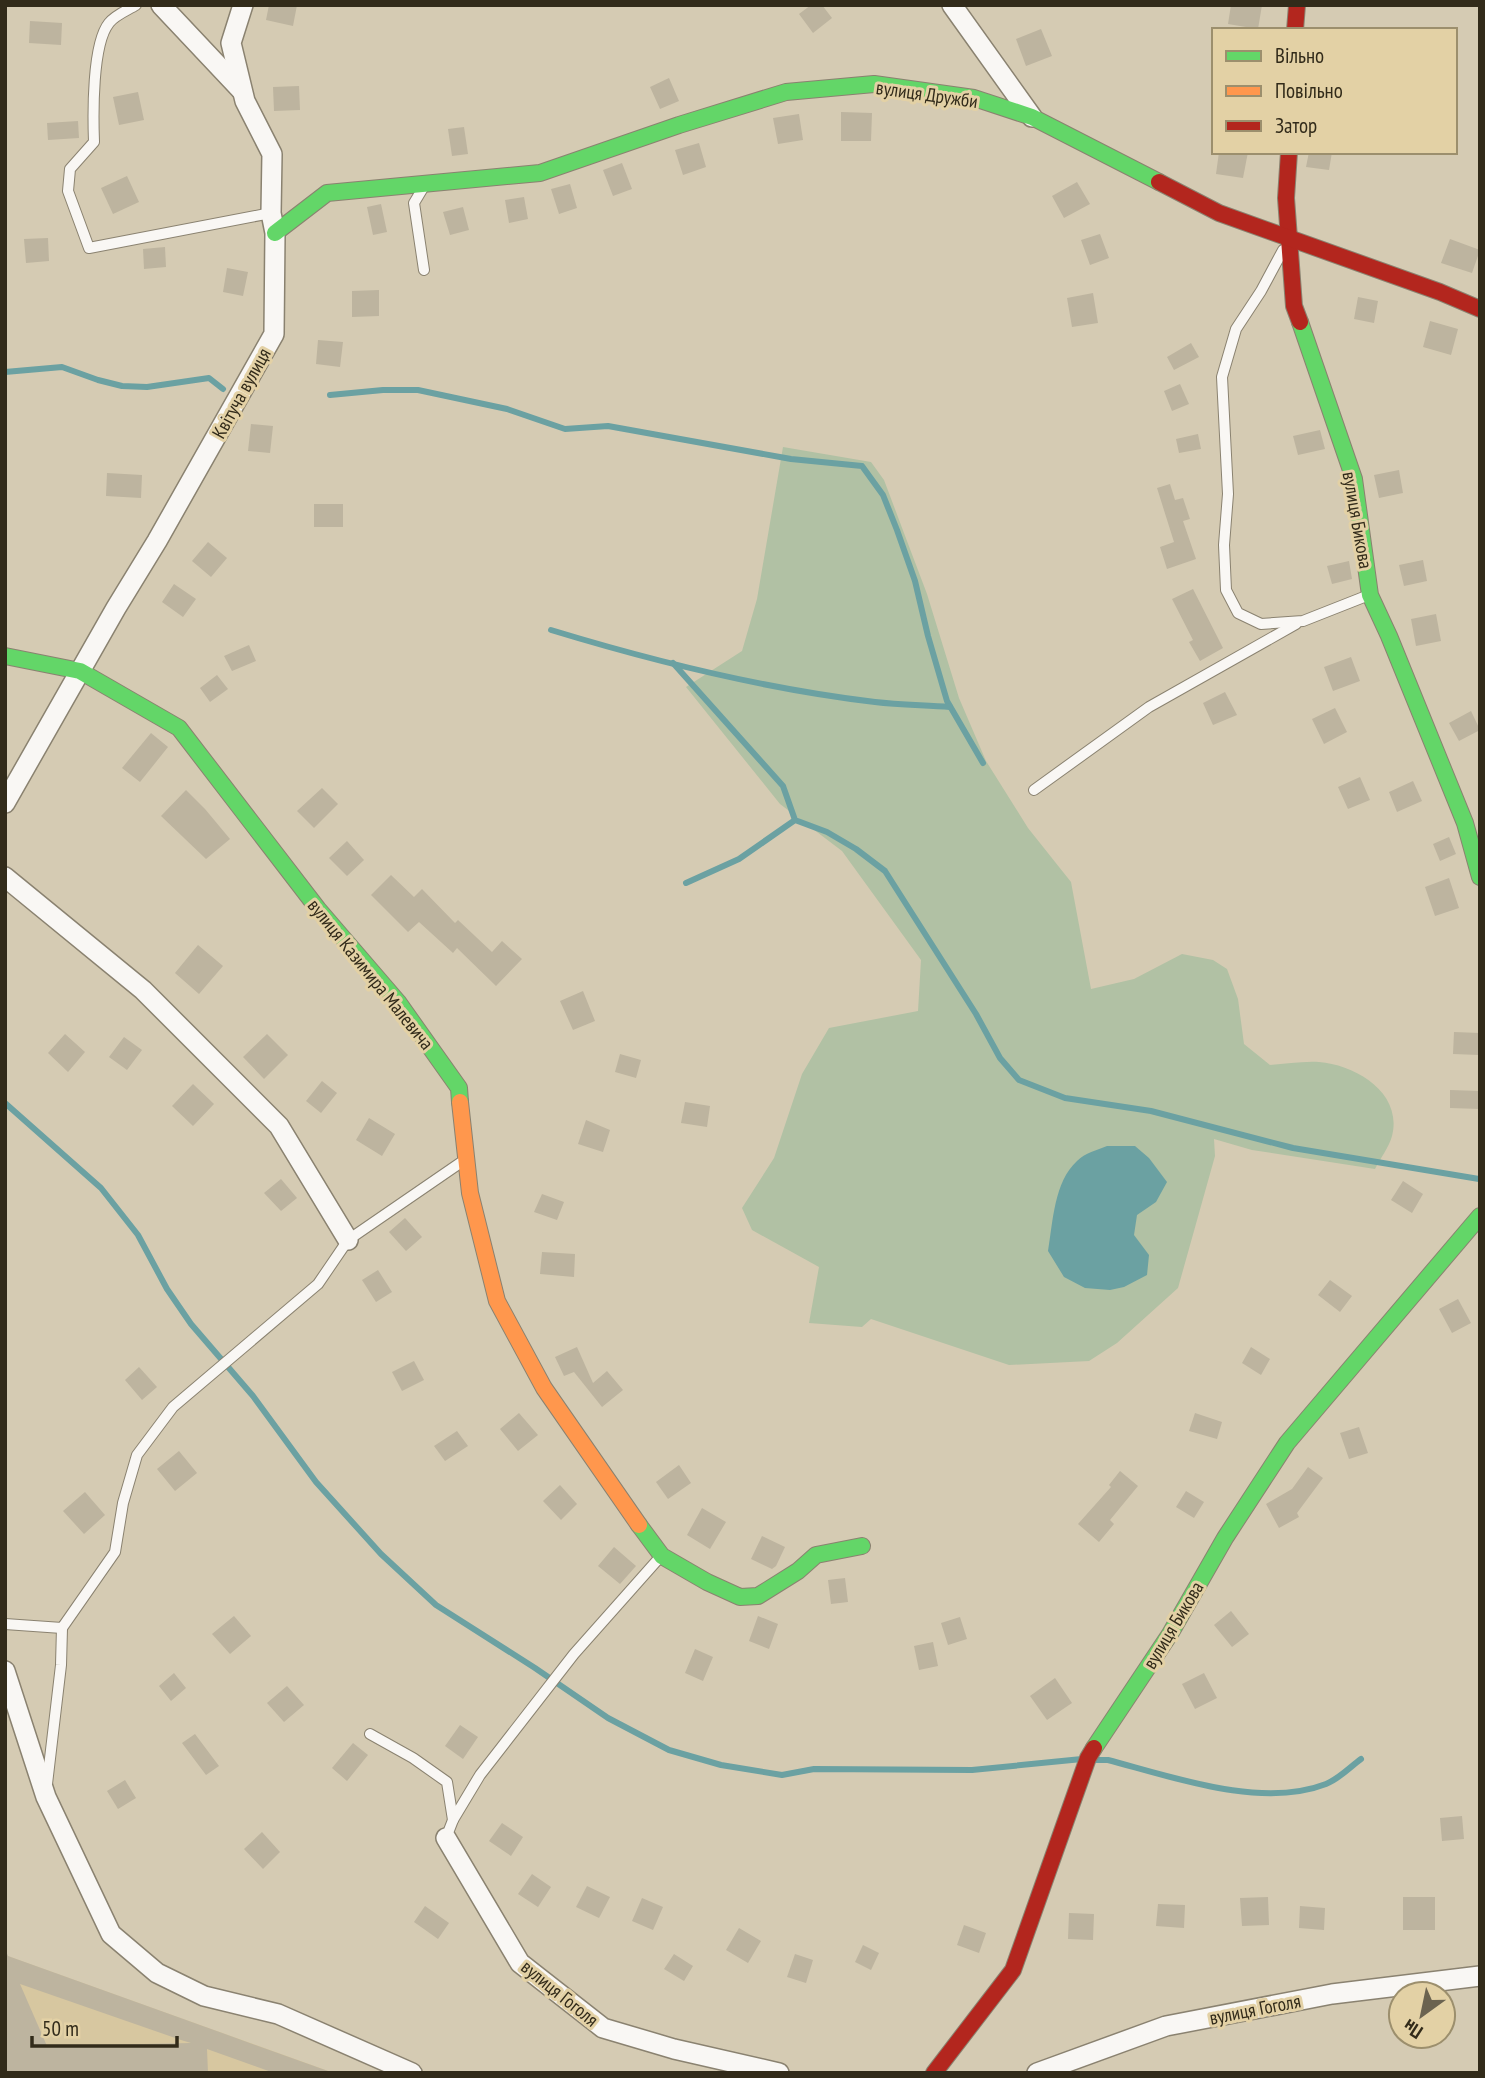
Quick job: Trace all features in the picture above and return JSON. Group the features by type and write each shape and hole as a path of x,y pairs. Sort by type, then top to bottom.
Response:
{"street":[{"path":"160,5 244,94"},
{"name":"Квітуча вулиця","path":"5,803 274,334 275,233 271,213 272,153 245,101 231,43 243,5"},
{"path":"952,5 1032,117"},
{"path":"1295,28 1297,5"},
{"name":"вулиця Дружби","path":"275,233 327,193 540,173 679,125 786,92 874,84 974,98 1032,117 1219,213 1440,292 1480,309"},
{"name":"вулиця Бикова","path":"1289,154 1286,198 1294,306 1354,479 1370,595 1465,823 1480,877"},
{"path":"5,656 80,671"},
{"name":"вулиця Казимира Малевича","path":"80,671 179,729 318,909 398,1002 458,1088 470,1193 497,1301 544,1388 599,1470 662,1556 740,1597 758,1596 816,1555 862,1546"},
{"path":"5,877 143,990 279,1126 348,1240"},
{"name":"вулиця Бикова","path":"934,2073 1013,1970 1088,1758 1170,1634 1225,1538 1287,1443 1480,1216"},
{"path":"5,1671 46,1797 111,1934 158,1973 204,1996 278,2014 412,2073"},
{"name":"вулиця Гоголя","path":"449,1829 520,1964 603,2028 674,2049 779,2073"},
{"name":"вулиця Гоголя","path":"1037,2073 1166,2026 1332,1994 1480,1976"}],"lane":[{"path":"136,5 108,23 99,51 93,92 94,142 69,169 68,191 89,248 271,213"},
{"path":"424,270 414,203 425,184"},
{"path":"1290,237 1261,291 1236,329 1222,377 1228,494 1224,545 1226,590 1238,613 1261,624 1303,621"},
{"path":"1034,790 1149,707 1303,621 1370,595"},
{"path":"46,1797 61,1665 62,1628 115,1552 123,1503 137,1455 173,1407 318,1284 348,1240 467,1158"},
{"path":"449,1829 480,1775 574,1654 662,1556"},
{"path":"5,1624 62,1628"},
{"path":"370,1734 413,1758 447,1782 449,1829"}],"shaded area":[{"path":"5,1955 334,2073 5,2073"}],"green space":[{"path":"783,447 871,462 884,480 927,594 959,698 986,761 1028,828 1071,882 1091,989 1134,979 1182,954 1213,960 1227,969 1238,999 1244,1044 1270,1065 1319,1062 1348,1069 1373,1084 1390,1107 1394,1121 1392,1136 1375,1169 1252,1150 1214,1139 1215,1156 1178,1288 1117,1343 1089,1361 1009,1365 871,1319 862,1327 809,1323 819,1267 752,1230 742,1208 774,1158 802,1074 829,1028 918,1011 921,960 842,851 780,804 686,687 742,651 757,599"}],"water":[{"path":"1107,1146 1135,1146 1149,1158 1167,1182 1156,1202 1137,1215 1134,1235 1149,1255 1147,1275 1124,1287 1110,1290 1085,1288 1064,1277 1048,1251 1063,1180 1080,1158"}],"building":[{"path":"269,5 297,5 293,26 266,20"},
{"path":"811,5 822,5 832,18 813,33 799,14"},
{"path":"1231,5 1262,5 1258,28 1228,24"},
{"path":"30,21 62,23 61,45 29,43"},
{"path":"1041,29 1052,56 1026,66 1016,39"},
{"path":"669,78 679,101 660,109 650,87"},
{"path":"299,86 300,110 274,111 273,87"},
{"path":"138,92 144,120 119,125 113,97"},
{"path":"841,112 872,113 871,141 841,141"},
{"path":"799,114 803,140 778,144 773,118"},
{"path":"78,121 79,138 48,140 47,123"},
{"path":"464,127 468,154 452,156 448,129"},
{"path":"699,143 706,167 683,175 675,150"},
{"path":"1219,154 1248,154 1243,178 1216,174"},
{"path":"1309,154 1332,154 1329,170 1306,167"},
{"path":"622,163 632,189 613,196 603,170"},
{"path":"127,176 139,202 113,214 101,188"},
{"path":"1077,182 1090,204 1064,218 1052,196"},
{"path":"570,184 577,208 559,214 551,189"},
{"path":"524,197 528,219 509,223 505,200"},
{"path":"381,204 387,232 373,235 367,207"},
{"path":"463,207 469,230 450,235 443,212"},
{"path":"1100,234 1109,258 1090,265 1081,240"},
{"path":"48,238 49,261 26,263 24,239"},
{"path":"1450,239 1480,250 1472,273 1441,263"},
{"path":"165,247 166,267 144,269 143,249"},
{"path":"227,268 248,272 243,296 223,292"},
{"path":"379,290 379,316 352,317 352,291"},
{"path":"1093,293 1098,323 1072,327 1067,298"},
{"path":"1358,297 1378,301 1374,323 1354,319"},
{"path":"1430,321 1458,329 1451,355 1423,347"},
{"path":"318,340 343,342 340,367 316,364"},
{"path":"1191,343 1199,357 1174,370 1167,357"},
{"path":"1180,384 1189,404 1172,411 1164,391"},
{"path":"251,424 273,426 270,453 248,451"},
{"path":"1320,430 1325,449 1298,455 1293,436"},
{"path":"1198,434 1201,449 1179,453 1176,439"},
{"path":"1399,470 1403,493 1379,498 1374,475"},
{"path":"107,473 142,475 141,498 106,496"},
{"path":"1170,484 1175,500 1183,498 1190,519 1183,521 1196,559 1167,569 1160,547 1174,542 1157,488"},
{"path":"314,504 343,504 343,527 314,527"},
{"path":"208,542 227,558 211,577 192,561"},
{"path":"1423,560 1427,581 1404,586 1399,565"},
{"path":"1349,561 1352,579 1332,584 1327,566"},
{"path":"174,584 196,599 183,617 162,602"},
{"path":"1193,589 1223,648 1200,661 1189,642 1193,640 1172,599"},
{"path":"1436,614 1441,641 1416,646 1411,619"},
{"path":"249,645 256,661 232,671 224,656"},
{"path":"1351,657 1360,681 1333,691 1324,667"},
{"path":"217,675 228,689 210,702 200,688"},
{"path":"1225,692 1237,715 1213,725 1203,703"},
{"path":"1335,708 1347,732 1324,744 1312,719"},
{"path":"1471,711 1480,730 1459,741 1449,723"},
{"path":"151,733 168,747 140,782 122,768"},
{"path":"1360,777 1370,800 1348,809 1338,787"},
{"path":"1413,781 1422,801 1397,812 1389,792"},
{"path":"322,788 338,804 314,828 297,811"},
{"path":"186,790 230,839 206,859 161,816"},
{"path":"1449,837 1456,854 1440,861 1433,844"},
{"path":"347,841 364,860 347,876 329,858"},
{"path":"391,875 414,897 422,889 455,923 458,920 492,952 502,941 522,959 496,986 457,948 453,953 419,922 408,932 371,895"},
{"path":"1449,878 1459,908 1435,916 1425,887"},
{"path":"198,945 223,966 199,994 175,973"},
{"path":"583,991 595,1021 573,1030 560,1001"},
{"path":"1454,1032 1480,1033 1479,1055 1453,1054"},
{"path":"65,1034 85,1052 68,1072 48,1053"},
{"path":"267,1034 288,1055 264,1079 243,1057"},
{"path":"124,1037 142,1050 127,1070 109,1057"},
{"path":"620,1054 641,1060 636,1078 615,1072"},
{"path":"322,1081 337,1093 321,1113 306,1101"},
{"path":"193,1084 214,1104 193,1126 172,1106"},
{"path":"1450,1090 1480,1091 1480,1109 1450,1108"},
{"path":"685,1102 710,1106 707,1127 681,1123"},
{"path":"369,1118 395,1134 382,1156 356,1140"},
{"path":"586,1120 610,1130 603,1152 578,1144"},
{"path":"281,1179 297,1198 281,1211 264,1193"},
{"path":"1403,1181 1423,1194 1412,1213 1391,1200"},
{"path":"542,1194 564,1202 557,1220 534,1212"},
{"path":"405,1218 422,1237 406,1251 389,1232"},
{"path":"542,1252 575,1254 574,1277 540,1274"},
{"path":"378,1270 392,1292 376,1302 362,1280"},
{"path":"1330,1280 1352,1296 1340,1312 1318,1295"},
{"path":"1458,1299 1471,1323 1452,1333 1439,1309"},
{"path":"577,1347 593,1383 607,1371 623,1390 602,1407 574,1372 564,1376 555,1357"},
{"path":"1251,1347 1270,1359 1261,1375 1242,1363"},
{"path":"414,1361 424,1380 402,1391 392,1372"},
{"path":"139,1367 157,1387 142,1400 125,1380"},
{"path":"519,1413 538,1435 518,1451 500,1429"},
{"path":"1195,1413 1222,1422 1217,1439 1189,1431"},
{"path":"1359,1427 1368,1453 1349,1459 1340,1433"},
{"path":"457,1431 468,1446 445,1461 434,1446"},
{"path":"179,1451 197,1473 175,1491 157,1469"},
{"path":"679,1465 691,1483 668,1499 656,1482"},
{"path":"1308,1467 1323,1478 1297,1513 1299,1517 1279,1528 1266,1504 1292,1489"},
{"path":"1120,1471 1138,1486 1110,1520 1114,1524 1099,1542 1078,1524 1111,1487 1109,1485"},
{"path":"560,1485 577,1504 561,1520 543,1501"},
{"path":"1186,1491 1204,1502 1194,1518 1176,1507"},
{"path":"85,1492 105,1515 84,1534 63,1511"},
{"path":"702,1508 726,1522 710,1549 687,1535"},
{"path":"762,1536 785,1547 772,1569 751,1559"},
{"path":"614,1547 636,1566 620,1584 598,1566"},
{"path":"845,1578 848,1602 831,1604 828,1580"},
{"path":"1231,1611 1249,1634 1232,1647 1214,1625"},
{"path":"234,1616 251,1636 230,1654 212,1634"},
{"path":"758,1616 778,1624 769,1649 749,1641"},
{"path":"960,1617 967,1639 948,1645 941,1623"},
{"path":"933,1642 938,1666 919,1670 914,1646"},
{"path":"695,1649 713,1657 703,1681 685,1673"},
{"path":"174,1673 186,1688 171,1701 159,1686"},
{"path":"1204,1673 1217,1698 1195,1709 1182,1684"},
{"path":"1055,1678 1072,1703 1047,1720 1030,1696"},
{"path":"287,1686 304,1705 284,1722 267,1703"},
{"path":"460,1725 478,1737 463,1759 445,1746"},
{"path":"195,1734 219,1766 206,1775 182,1743"},
{"path":"353,1743 368,1755 347,1781 332,1768"},
{"path":"125,1780 136,1798 118,1809 107,1791"},
{"path":"1462,1816 1464,1839 1442,1841 1440,1818"},
{"path":"502,1823 523,1837 511,1856 489,1841"},
{"path":"262,1832 280,1852 263,1869 244,1849"},
{"path":"532,1874 551,1887 538,1907 518,1894"},
{"path":"587,1886 610,1897 599,1918 576,1907"},
{"path":"1268,1897 1269,1925 1242,1926 1240,1898"},
{"path":"1403,1897 1435,1897 1435,1930 1403,1930"},
{"path":"642,1898 663,1907 653,1930 632,1921"},
{"path":"1158,1904 1185,1905 1184,1928 1156,1926"},
{"path":"425,1906 449,1923 438,1939 414,1922"},
{"path":"1300,1906 1325,1908 1324,1930 1299,1928"},
{"path":"1069,1913 1094,1914 1093,1940 1068,1939"},
{"path":"964,1925 986,1933 979,1953 957,1945"},
{"path":"739,1928 761,1941 748,1963 726,1950"},
{"path":"863,1945 879,1953 871,1970 855,1962"},
{"path":"5,1949 8,1956 328,2071 274,2073 207,2049 208,2073 5,2073","holes":["20,1984 191,2043 47,2046"]},
{"path":"674,1954 693,1966 684,1981 664,1969"},
{"path":"795,1954 813,1960 806,1983 787,1977"}],"waterway":[{"path":"5,372 62,367 122,386 147,387 209,378 223,389"},
{"path":"330,395 418,390 507,409 565,429 608,426 791,459 862,466 883,495 897,530 915,581 947,701 983,763"},
{"path":"551,630 671,663 793,690 875,702 950,707"},
{"path":"673,663 783,786 795,820"},
{"path":"686,883 739,859 795,820 827,832 885,871 976,1014 1000,1058 1019,1080 1065,1098 1151,1111 1293,1148 1479,1179"},
{"path":"5,1103 101,1188 138,1235 167,1289 191,1324 253,1396 316,1482 381,1554 436,1605 608,1718 669,1750 721,1765 782,1775 814,1769 972,1770 1082,1759"},
{"path":"1096,1760 1108,1760 1217,1788 1274,1793 1301,1791 1326,1784 1361,1759"}],"traffic: fast":[{"path":"275,233 327,193 540,173 679,125 786,92 874,84 974,98 1032,117 1159,182"},
{"path":"1300,322 1354,479 1370,595 1465,823 1480,877"},
{"path":"5,656 80,671 179,728 318,909 398,1002 459,1088 460,1102"},
{"path":"1094,1748 1170,1634 1225,1538 1287,1443 1480,1216"},
{"path":"639,1525 662,1556 740,1597 758,1596 798,1571 816,1555 862,1546"}],"traffic: slow":[{"path":"460,1102 470,1193 497,1301 544,1388 639,1525"}],"traffic: jam":[{"path":"1295,28 1297,5"},
{"path":"1289,154 1286,198 1294,306 1300,322"},
{"path":"1159,182 1219,213 1440,292 1480,309"},
{"path":"934,2073 1013,1970 1088,1758 1094,1748"}]}
